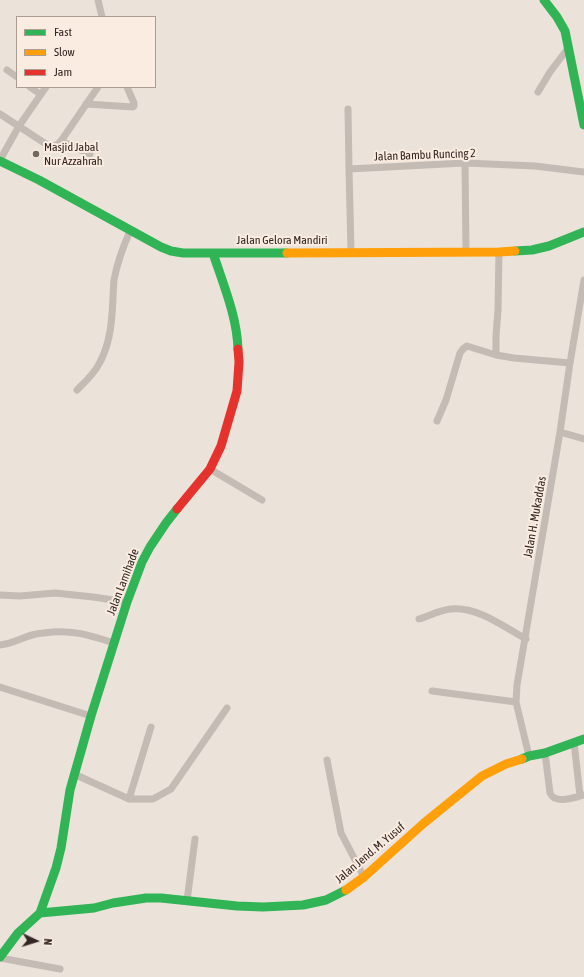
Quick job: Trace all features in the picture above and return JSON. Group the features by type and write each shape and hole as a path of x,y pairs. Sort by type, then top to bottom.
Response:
{"main road":[{"path":"546,1 565,31 581,90 584,126"},
{"name":"Jalan Gelora Mandiri","path":"0,161 39,180 130,231 172,251 213,253 499,252 532,250 549,246 584,232"},
{"name":"Jalan Lamihade","path":"40,913 56,868 61,848 74,774 126,602 150,546 166,523 210,469 220,446 237,391 239,362 238,338 232,311 213,253"},
{"name":"Jalan Jend. M. Yusuf","path":"40,913 94,908 146,898 162,898 243,907 303,905 326,900 343,892 364,877 424,823 482,776 506,764 529,756 545,753 584,739"},
{"path":"0,957 18,933 40,913"}],"street":[{"path":"98,0 102,16"},
{"path":"538,92 550,72 569,48"},
{"path":"7,70 16,77"},
{"path":"31,88 40,94"},
{"path":"0,161 19,126 45,88"},
{"path":"0,114 49,146 56,146 97,88"},
{"path":"86,104 133,107 134,103 127,88"},
{"path":"348,109 351,252"},
{"path":"61,141 90,154"},
{"path":"465,162 466,252"},
{"name":"Jalan Bambu Runcing 2","path":"349,169 465,162 535,166 584,172"},
{"path":"77,390 99,364 109,337 114,281 122,250 130,231"},
{"path":"496,355 499,252"},
{"name":"Jalan H. Mukaddas","path":"529,756 516,702 584,280"},
{"path":"437,422 446,400 460,353 462,349 467,346 496,355 514,358 570,363"},
{"path":"560,432 584,439"},
{"path":"210,469 262,500"},
{"path":"0,595 55,593 126,602"},
{"path":"419,619 451,609 470,611 496,621 526,639"},
{"path":"0,645 7,644 33,634 61,631 92,636 114,643"},
{"path":"0,687 91,716"},
{"path":"432,691 516,702"},
{"path":"74,774 129,799 153,799 171,789 227,708"},
{"path":"129,799 151,727"},
{"path":"545,753 550,793 552,797 564,799 582,796 574,742"},
{"path":"327,760 341,833 364,877"},
{"path":"187,901 195,839"},
{"path":"0,957 60,969"}],"traffic: fast":[{"path":"544,0 557,17 565,31 584,125"},
{"path":"0,161 39,180 161,247 171,251 183,253 287,253"},
{"path":"515,251 532,250 549,246 584,232"},
{"path":"213,253 232,312 238,349"},
{"path":"40,913 56,868 61,848 70,790 91,716 127,602 142,562 150,547 177,509"},
{"path":"522,759 545,753 584,739"},
{"path":"0,957 18,933 40,913 94,908 113,903 146,898 161,898 237,906 263,907 303,905 326,900 346,890"}],"traffic: slow":[{"path":"287,253 515,251"},
{"path":"346,890 364,877 424,823 482,776 506,764 522,759"}],"traffic: jam":[{"path":"177,509 210,469 221,446 237,391 239,362 238,349"}],"place":[{"name":"Masjid Jabal Nur Azzahrah","path":"36,154"}]}
